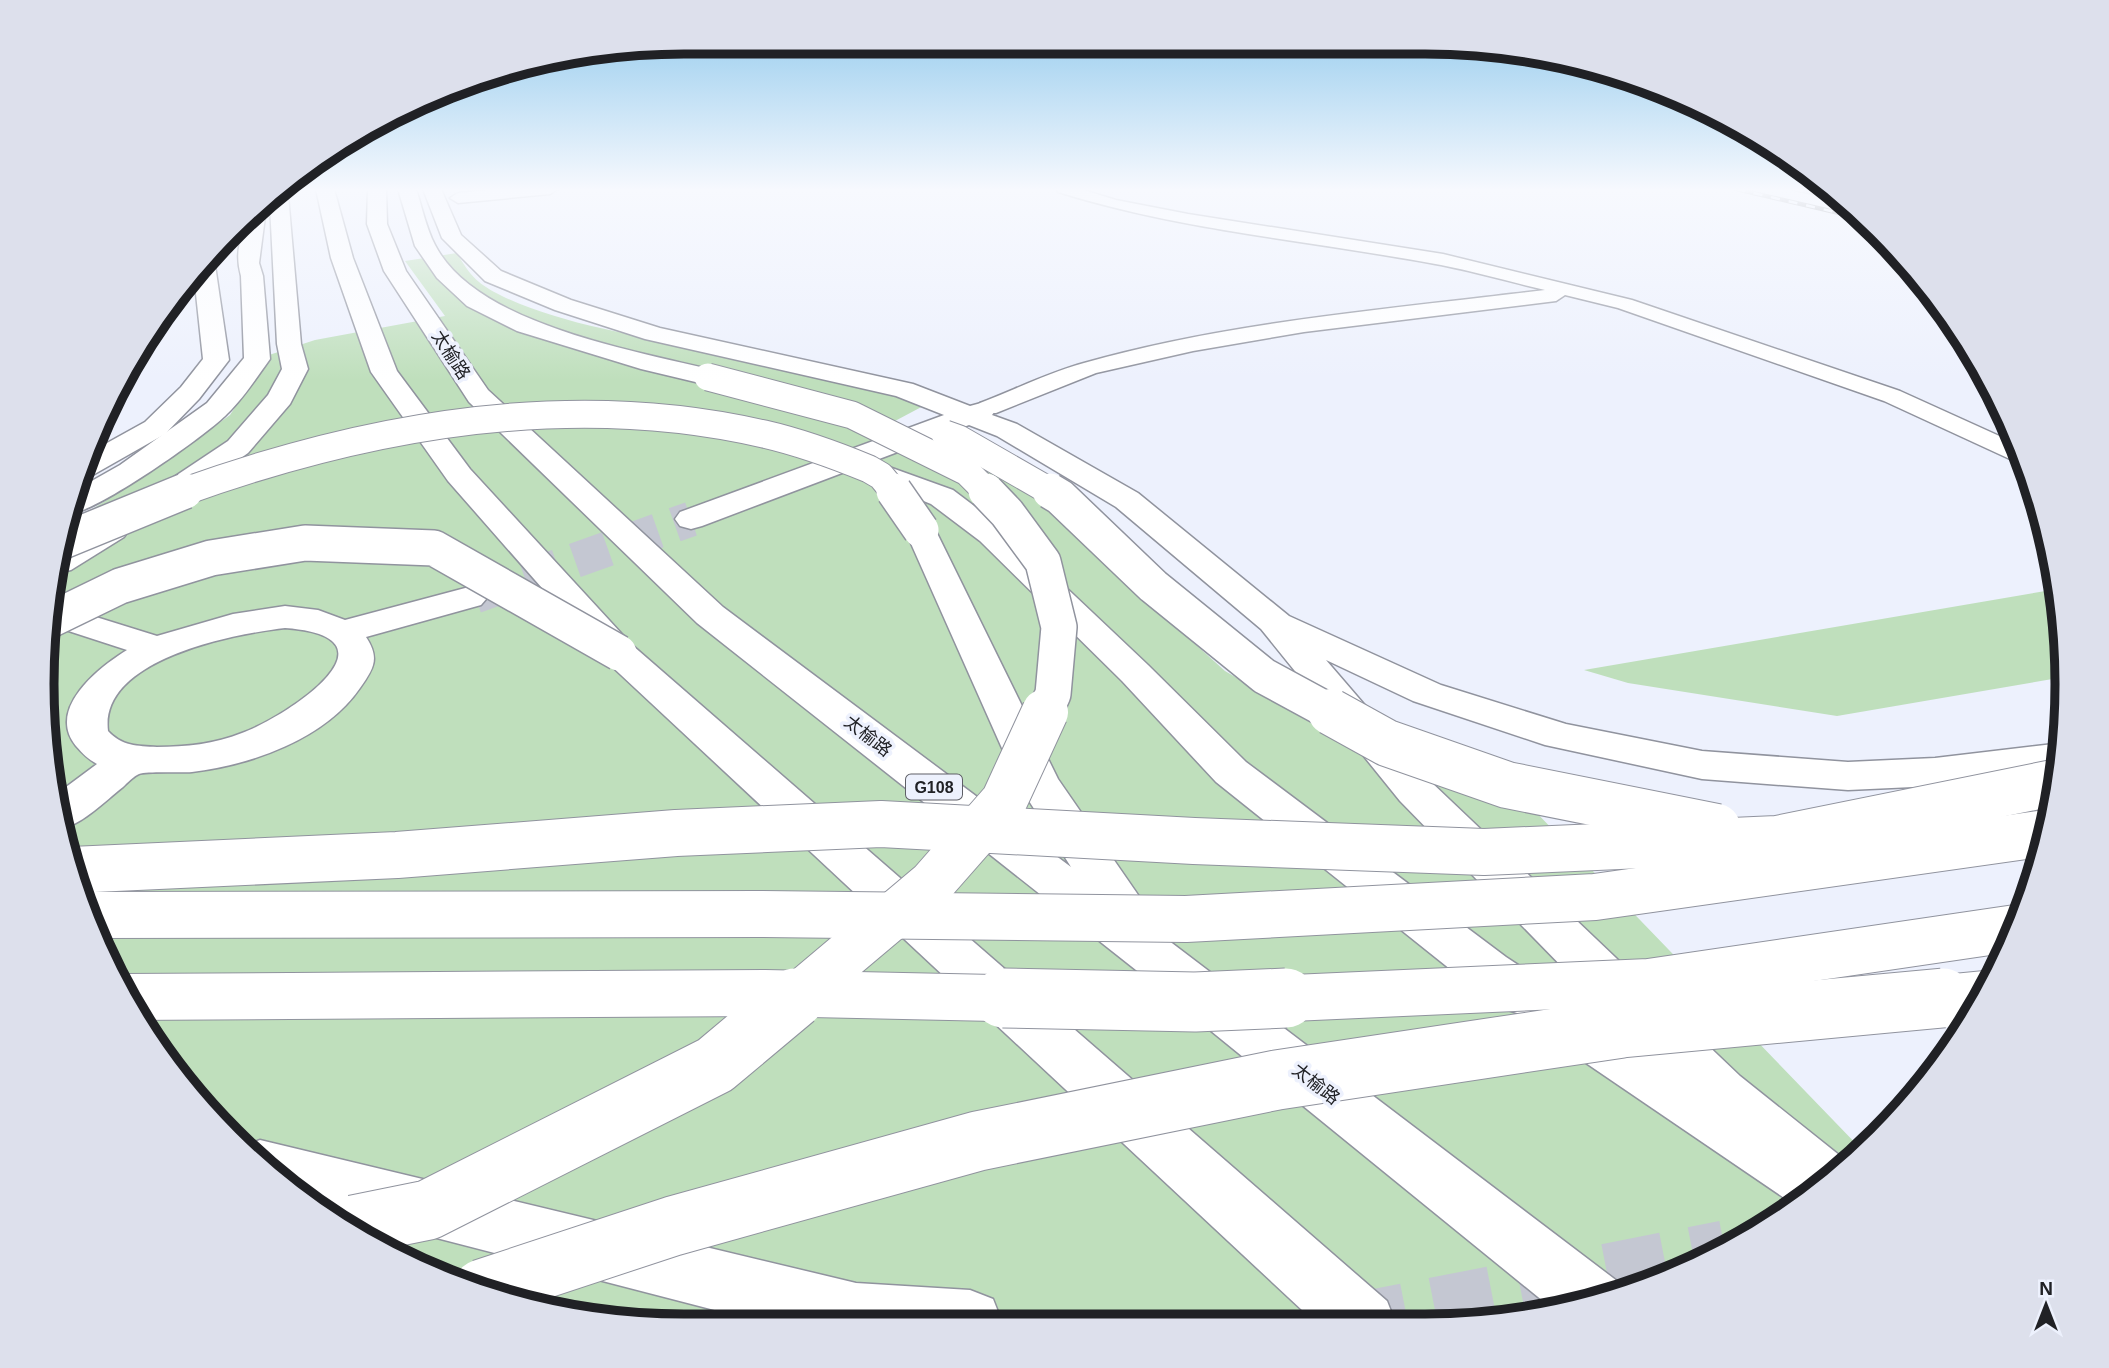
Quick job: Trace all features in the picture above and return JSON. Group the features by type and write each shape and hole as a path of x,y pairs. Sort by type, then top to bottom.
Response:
{"main road":[{"path":"83,498 131,471 217,409 257,359 252,276 248,263 250,253"},
{"path":"66,559 142,513 238,447 280,398 295,369 289,344 283,253"},
{"path":"341,253 384,372 459,475 619,653 1353,1314"},
{"name":"太榆路","path":"388,253 395,271 478,397 710,615 1154,956 1583,1293"},
{"path":"360,1224 428,1210 715,1065 932,883 1004,801 1053,694 1059,627 1043,562 1007,513 967,472 852,415 650,364 525,327 475,301 445,273 430,253"},
{"path":"468,253 493,276 563,306 654,334 904,390 979,412 1126,500 1274,621 1415,791 1721,1093 1819,1175"},
{"path":"95,461 155,428 190,393 216,359 205,276"},
{"path":"746,387 886,413 959,439 1060,497 1153,586 1264,676 1387,743 1507,785 1777,839"},
{"path":"691,519 979,412"},
{"path":"72,538 204,483 291,457 404,431 527,415 631,413 726,425 795,441 942,497 991,534 1135,673 1230,772 1477,963 1810,1182"},
{"path":"878,472 922,530 1038,782 1154,956"},
{"path":"59,616 120,586 211,558 305,543 434,548 619,653"},
{"path":"345,631 470,598"},
{"path":"59,616 158,648"},
{"path":"285,617 320,621 345,631 356,648 355,669 339,693 309,717 268,738 221,753 173,761 131,759 103,750 88,733 87,713 100,690 125,668 158,648 200,631 244,621 285,617"},
{"path":"1274,621 1426,692 1559,736 1702,765 1848,776 1935,772 2050,757"},
{"path":"66,809 131,759"},
{"path":"83,869 397,855 676,832 881,824 1194,841 1484,852 1777,839 2046,784"},
{"path":"98,915 763,914 1186,919 1595,897 2036,834"},
{"path":"138,997 765,993 1195,1002 1649,982 2005,930"},
{"path":"496,1284 673,1226 978,1141 1277,1080 1622,1028 1972,995"},
{"path":"288,1173 852,1314"}],"street":[{"path":"1399,253 1444,260 1625,304 1892,396 2009,449"},
{"path":"979,412 1088,368 1194,345 1304,326 1578,293"}],"green space":[{"path":"457,253 475,279 502,296 548,314 927,404 895,421 1018,484 1225,671 1350,744 1531,807 1855,1143 1808,1184 1775,1208 1704,1249 1666,1266 1588,1292 1548,1302 1425,1314 643,1312 561,1302 482,1280 405,1249 334,1208 269,1157 211,1099 160,1034 119,963 88,886 66,807 56,725 56,643 66,561 77,519 156,469 230,415 269,355 315,340 445,316 405,261"},
{"path":"2047,591 2055,679 1837,716 1628,683 1584,670"}],"tunnel":[{"path":"475,596 691,519"},
{"path":"1399,1314 1684,1258"}]}
